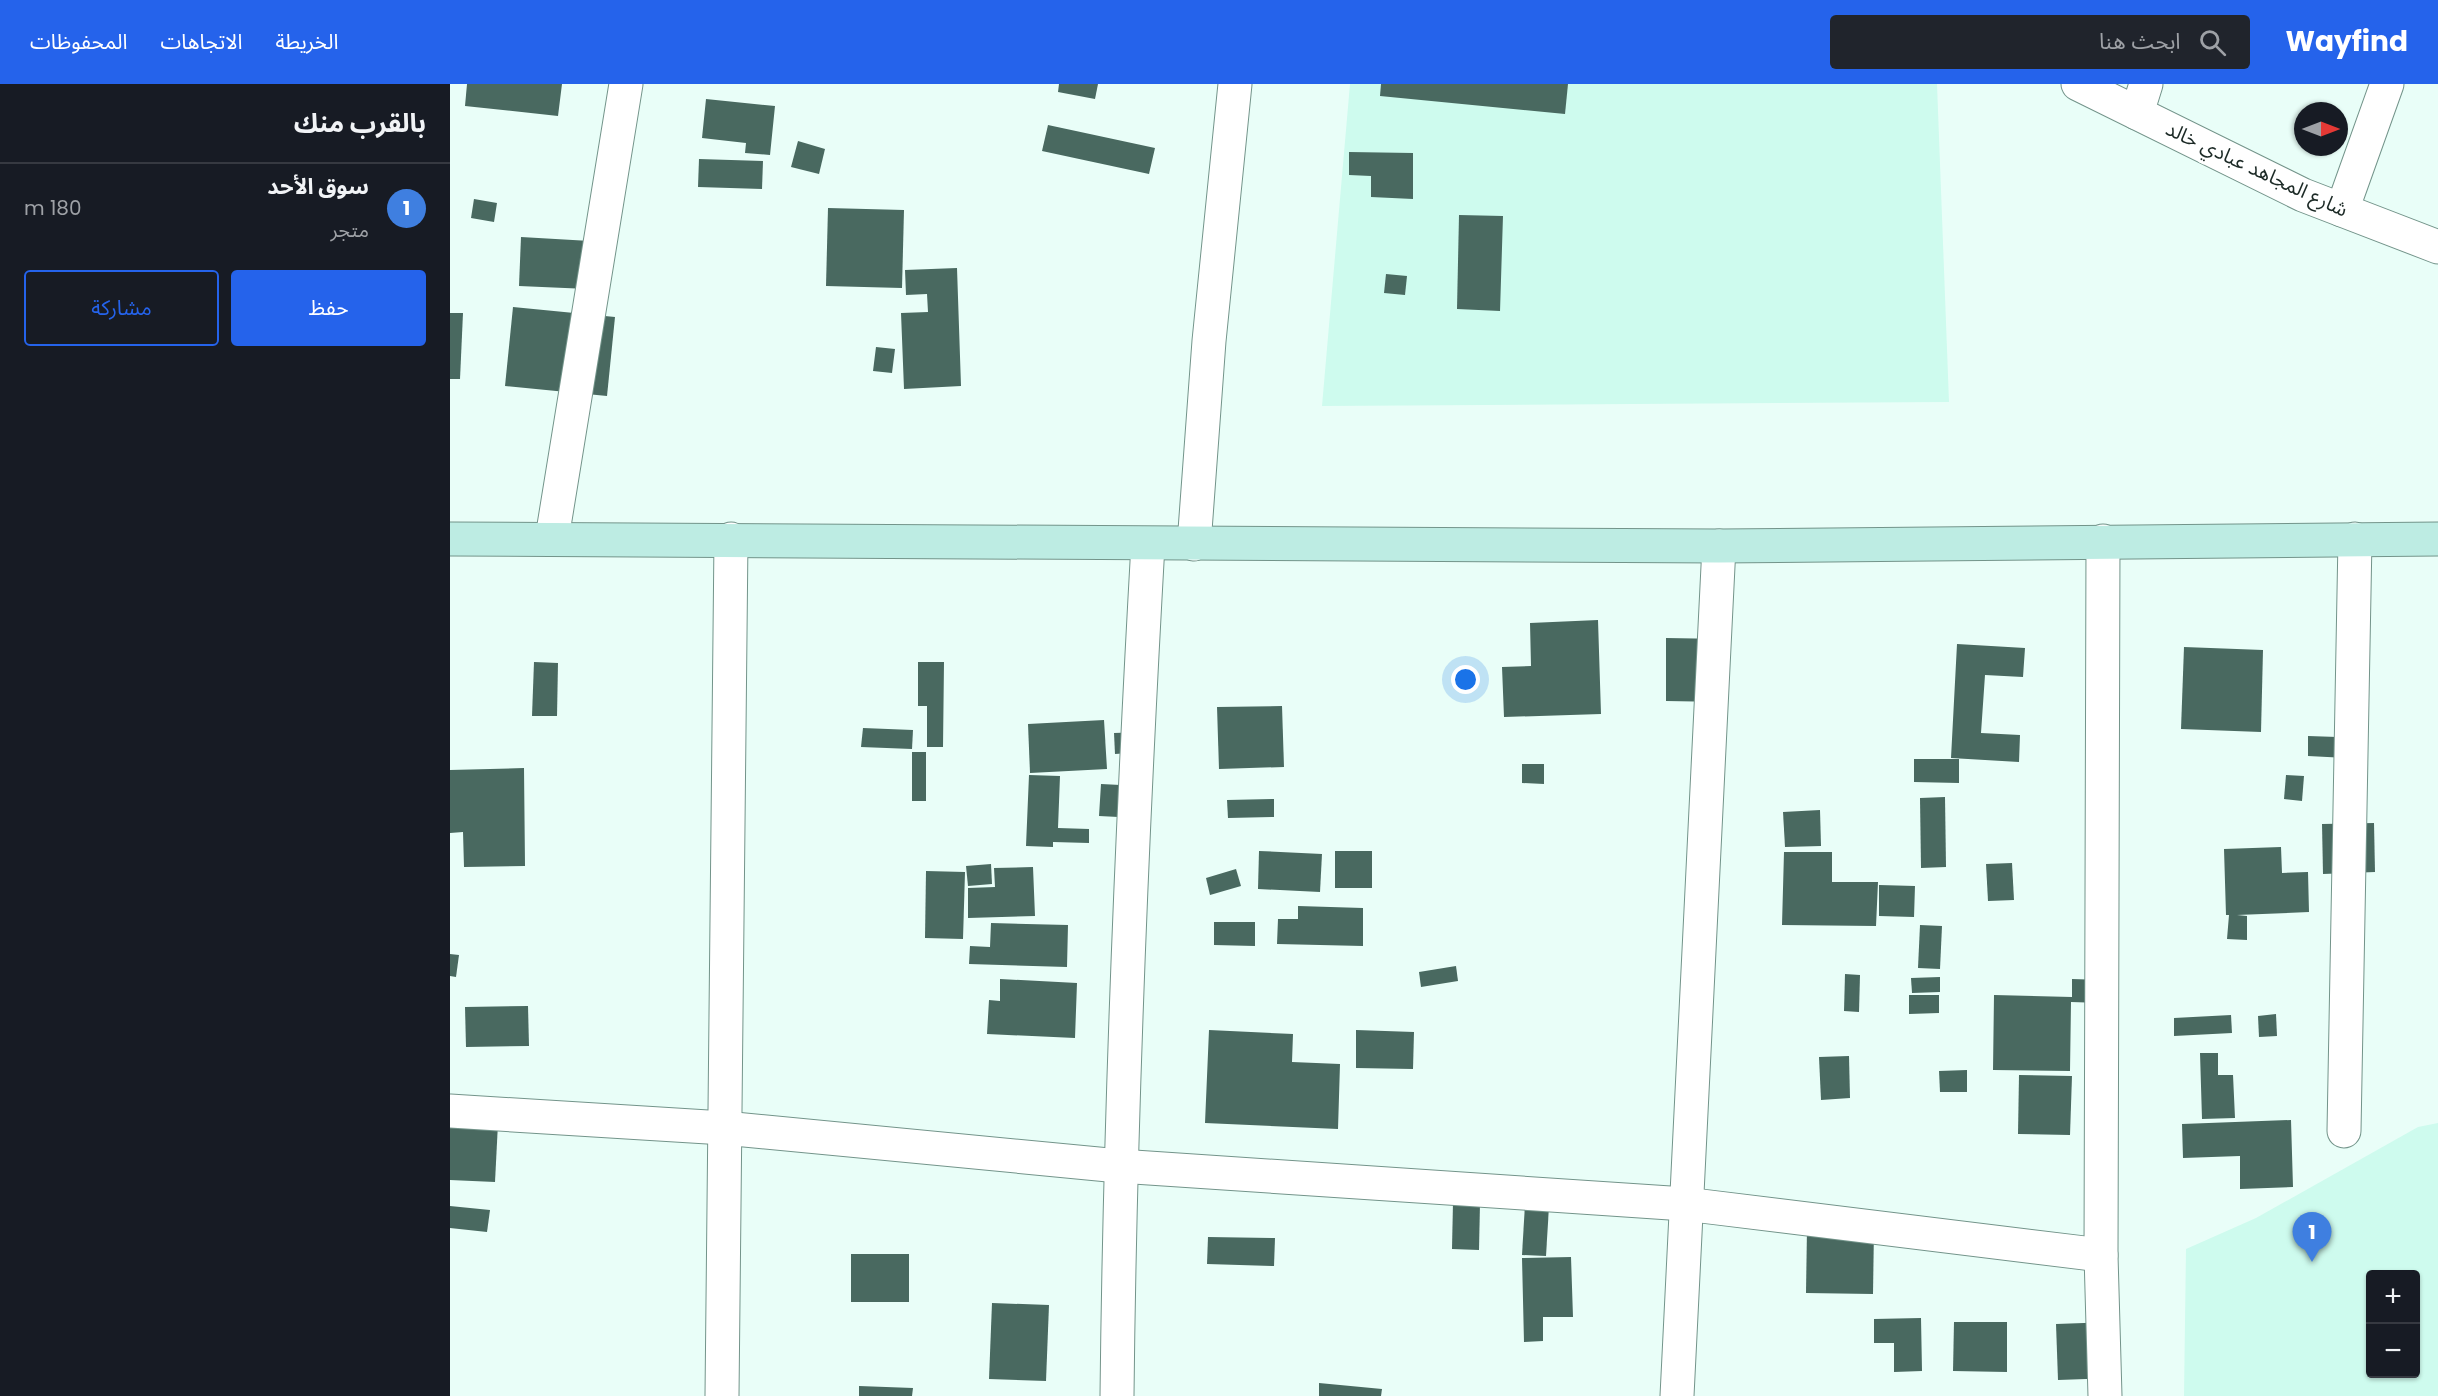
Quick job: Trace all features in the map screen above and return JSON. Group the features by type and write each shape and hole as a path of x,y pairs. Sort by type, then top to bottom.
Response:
{"main road":[{"path":"450,539 1719,546 2438,539"}],"street":[{"path":"552,538 626,84"},
{"path":"1194,544 1209,342 1234,84"},
{"name":"شارع المجاهد عبادي خالد","path":"2078,84 2142,98 2304,195 2438,247"},
{"path":"2342,210 2387,84"},
{"path":"722,1396 731,539"},
{"path":"2344,1131 2355,539"},
{"path":"2103,541 2101,1255 2105,1396"},
{"path":"1117,1396 1119,1166 1129,883 1148,544"},
{"path":"1677,1396 1719,546"},
{"path":"450,1111 724,1128 1119,1166 1685,1204 2101,1255"}],"shaded area":[{"path":"1350,84 1937,84 1949,402 1322,406"},
{"path":"2438,1123 2438,1396 2184,1396 2186,1249 2256,1218 2418,1127"}],"building":[{"path":"467,84 562,84 558,116 465,106"},
{"path":"1059,84 1098,84 1095,99 1058,92"},
{"path":"1381,84 1568,84 1565,114 1380,96"},
{"path":"706,99 775,106 770,155 745,153 746,143 702,138"},
{"path":"1048,125 1155,148 1149,174 1042,151"},
{"path":"798,141 825,149 819,174 791,167"},
{"path":"1349,152 1413,153 1413,199 1371,197 1371,176 1349,175"},
{"path":"699,159 763,161 762,189 698,187"},
{"path":"474,199 497,203 494,222 471,218"},
{"path":"828,208 904,210 902,288 826,286"},
{"path":"1459,215 1503,216 1500,311 1457,309"},
{"path":"521,237 590,241 588,289 519,286"},
{"path":"957,268 961,386 904,389 901,313 928,312 927,294 906,295 905,270"},
{"path":"1386,274 1407,276 1405,295 1384,293"},
{"path":"513,307 615,317 607,396 505,386"},
{"path":"450,313 463,313 460,379 450,379"},
{"path":"876,347 895,349 892,373 873,371"},
{"path":"1598,620 1601,714 1504,717 1502,667 1531,666 1530,623"},
{"path":"1666,638 1725,639 1724,702 1666,701"},
{"path":"1957,644 2025,648 2023,677 1985,675 1981,733 2020,735 2019,762 1951,758"},
{"path":"2184,647 2263,650 2261,732 2181,729"},
{"path":"534,662 558,663 557,716 532,716"},
{"path":"918,662 944,662 943,747 927,747 927,706 918,706"},
{"path":"1282,706 1284,767 1219,769 1217,707"},
{"path":"1104,720 1107,769 1030,773 1028,724"},
{"path":"863,728 913,730 912,749 861,747"},
{"path":"1143,732 1144,752 1115,754 1114,733"},
{"path":"2308,736 2367,738 2366,759 2308,756"},
{"path":"912,752 926,752 926,801 912,801"},
{"path":"1914,759 1959,759 1959,783 1914,782"},
{"path":"1522,764 1544,764 1544,784 1522,783"},
{"path":"524,768 525,866 464,867 463,832 450,833 450,770"},
{"path":"1029,775 1060,776 1058,828 1089,829 1089,843 1053,842 1053,847 1026,846"},
{"path":"2286,775 2304,776 2302,801 2284,799"},
{"path":"1101,784 1140,786 1138,818 1099,816"},
{"path":"1945,797 1946,867 1921,868 1920,798"},
{"path":"1274,799 1274,817 1228,818 1227,800"},
{"path":"1820,810 1821,846 1785,847 1783,812"},
{"path":"2374,823 2375,872 2323,874 2322,824"},
{"path":"2281,847 2282,873 2308,872 2309,912 2237,915 2247,916 2247,940 2227,939 2229,915 2226,915 2224,849"},
{"path":"1259,851 1322,854 1320,892 1258,889"},
{"path":"1335,851 1372,851 1372,888 1335,888"},
{"path":"1784,852 1832,852 1832,882 1878,882 1876,926 1782,925"},
{"path":"2012,863 2014,900 1988,901 1986,864"},
{"path":"991,864 992,884 968,886 966,866"},
{"path":"1033,867 1035,916 968,918 968,888 995,887 994,868"},
{"path":"1236,869 1241,886 1210,895 1206,878"},
{"path":"926,871 965,872 963,939 925,938"},
{"path":"1879,885 1915,886 1914,917 1879,916"},
{"path":"1298,906 1363,908 1363,946 1277,944 1278,919 1298,919"},
{"path":"1214,922 1255,922 1255,946 1214,945"},
{"path":"991,923 1068,925 1067,967 969,964 970,946 990,947"},
{"path":"1920,925 1942,926 1940,969 1918,968"},
{"path":"450,954 459,955 456,977 450,976"},
{"path":"1456,966 1458,981 1421,987 1419,972"},
{"path":"1845,974 1860,975 1859,1012 1844,1011"},
{"path":"1940,977 1940,992 1912,993 1911,978"},
{"path":"1000,979 1077,983 1075,1038 987,1034 989,1000 1000,1001"},
{"path":"2072,979 2103,980 2102,1003 2071,1002 2070,1071 1993,1070 1994,995 2072,997"},
{"path":"1909,995 1939,995 1939,1013 1909,1014"},
{"path":"528,1006 529,1046 466,1047 465,1007"},
{"path":"2276,1014 2277,1036 2259,1037 2258,1016"},
{"path":"2231,1015 2232,1033 2174,1036 2174,1018"},
{"path":"1209,1030 1293,1034 1292,1062 1340,1064 1338,1129 1205,1123"},
{"path":"1356,1030 1414,1032 1413,1069 1356,1068"},
{"path":"2200,1053 2218,1053 2218,1075 2233,1075 2235,1118 2202,1119"},
{"path":"1849,1056 1850,1098 1821,1100 1819,1057"},
{"path":"1967,1070 1967,1092 1940,1092 1939,1071"},
{"path":"2019,1075 2072,1076 2070,1135 2018,1134"},
{"path":"2291,1120 2293,1187 2240,1189 2240,1156 2183,1158 2182,1124"},
{"path":"450,1121 498,1123 495,1182 450,1180"},
{"path":"1453,1202 1480,1203 1479,1250 1452,1249"},
{"path":"1525,1204 1549,1206 1546,1256 1522,1255"},
{"path":"450,1206 490,1210 487,1232 450,1228"},
{"path":"1807,1228 1874,1228 1873,1294 1806,1293"},
{"path":"1208,1237 1275,1238 1274,1266 1207,1264"},
{"path":"851,1254 909,1254 909,1302 851,1302"},
{"path":"1571,1257 1573,1317 1543,1317 1543,1341 1524,1342 1522,1258"},
{"path":"992,1303 1049,1305 1046,1381 989,1379"},
{"path":"1921,1318 1922,1371 1894,1372 1894,1343 1874,1343 1874,1319"},
{"path":"1954,1322 2007,1322 2007,1372 1953,1371"},
{"path":"2112,1322 2114,1378 2058,1380 2056,1324"},
{"path":"1319,1383 1382,1389 1381,1396 1319,1396"},
{"path":"859,1386 913,1388 912,1396 859,1396"}],"place":[{"name":"سوق الأحد","path":"2312,1262"}]}
